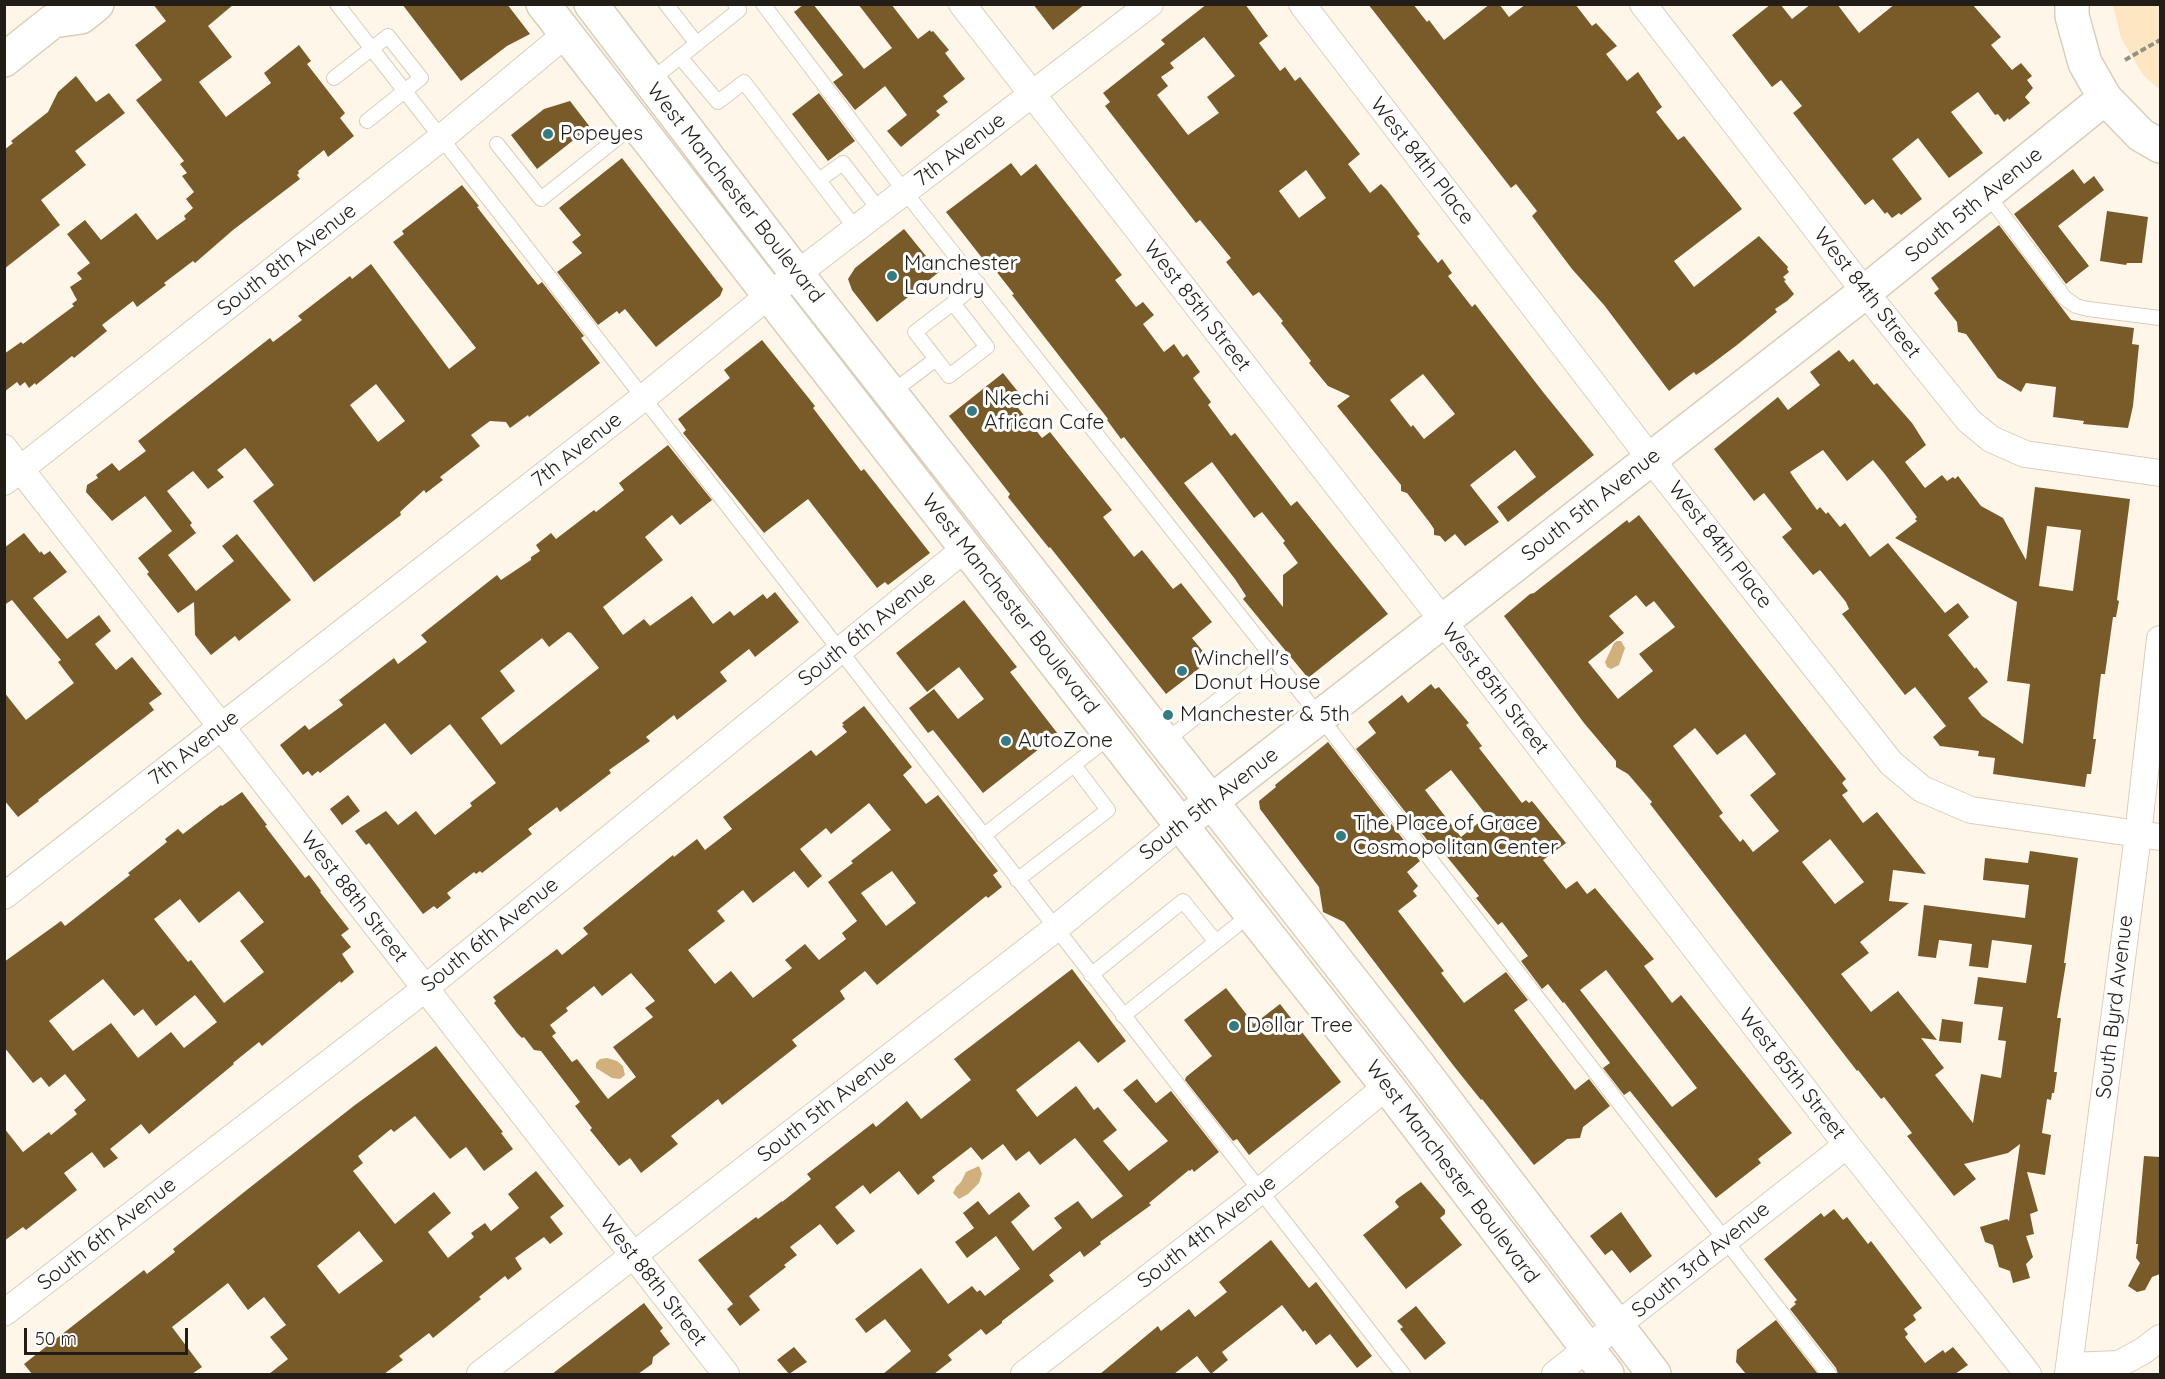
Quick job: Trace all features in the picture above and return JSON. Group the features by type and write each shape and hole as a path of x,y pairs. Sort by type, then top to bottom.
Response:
{"main road":[{"path":"4,60 56,13 81,17 97,4"},
{"name":"West Manchester Boulevard","path":"543,4 768,296 967,547 1181,825 1387,1086 1597,1362"},
{"name":"West Manchester Boulevard","path":"591,4 797,274 1416,1062 1654,1374"},
{"path":"2067,8 2085,63 2105,98 2141,135 2160,146"},
{"name":"South 5th Avenue","path":"1181,825 1210,800 1320,717 1865,291 2105,98"}],"street":[{"name":"West 85th Street","path":"962,4 1443,621 1846,1145 2028,1374"},
{"name":"7th Avenue","path":"4,896 643,398 768,296 1150,4"},
{"name":"West 84th Place","path":"1302,4 1650,458 1891,763 1922,789 1971,810 2149,836"},
{"name":"West 84th Street","path":"1643,4 1969,422 1991,439 2025,454 2160,473"},
{"name":"South 8th Avenue","path":"13,475 441,138 566,34"},
{"name":"West 88th Street","path":"4,448 13,475 221,727 726,1374"},
{"name":"South 6th Avenue","path":"4,1313 425,988 967,547"},
{"name":"South Byrd Avenue","path":"2068,1370 2149,836 2160,639"},
{"name":"South 5th Avenue","path":"480,1374 1054,928 1181,825"},
{"name":"South 4th Avenue","path":"1024,1374 1260,1191 1387,1086"},
{"name":"South 3rd Avenue","path":"1555,1374 1597,1362 1617,1327 1846,1145"},
{"path":"2068,1370 2120,1364 2160,1338"}],"lane":[{"path":"666,4 697,44"},
{"path":"650,81 739,10 735,4"},
{"path":"762,4 905,192 1320,717 1829,1374"},
{"path":"342,6 371,49 1403,1374"},
{"path":"334,78 388,36 421,78 367,121"},
{"path":"680,57 718,102 744,82 856,229"},
{"path":"497,144 541,199 635,124"},
{"path":"819,180 843,163 880,211"},
{"path":"1987,194 2066,298 2076,306 2160,318"},
{"path":"953,303 987,347 949,376 915,332 978,283"},
{"path":"891,393 936,359"},
{"path":"1164,742 1273,657"},
{"path":"982,836 1112,735"},
{"path":"1017,880 1108,810 1074,765"},
{"path":"1091,975 1183,901 1216,942"},
{"path":"1123,1016 1251,914"}],"path":[{"path":"2125,60 2160,40"}],"shaded area":[{"path":"2113,5 2160,5 2160,90 2143,75 2121,38"},
{"path":"1617,641 1621,641 1625,648 1619,665 1611,669 1605,662"},
{"path":"607,1058 623,1066 625,1075 620,1079 612,1078 596,1068 596,1063 600,1059"},
{"path":"979,1166 982,1174 979,1183 959,1199 953,1193 956,1187 966,1172"}],"building":[{"path":"153,4 234,4 208,26 232,57 199,82 226,117 271,83 264,73 299,45 311,61 307,64 345,113 340,118 354,136 328,157 324,150 298,171 297,175 300,179 233,230 195,263 193,261 164,283 166,285 137,307 133,301 102,325 107,331 74,358 72,356 36,385 35,383 29,388 25,382 20,386 17,382 4,392 4,354 21,342 23,344 74,306 72,304 77,300 70,287 82,279 77,273 90,263 67,234 85,220 101,240 136,213 157,240 186,219 184,216 193,208 186,199 194,192 182,176 187,173 180,164 184,161 136,100 162,80 135,45 166,21"},
{"path":"402,4 507,4 530,34 507,46 461,81"},
{"path":"804,4 813,4 864,69 892,48 858,4 891,4 918,39 930,30 933,31 949,50 945,53 965,79 943,96 948,102 936,111 940,115 901,147 887,131 907,115 885,86 855,110 833,82 843,75 794,12"},
{"path":"1033,4 1085,4 1053,30"},
{"path":"1207,4 1245,4 1268,36 1259,43 1280,71 1285,67 1295,81 1300,77 1360,154 1348,164 1370,193 1381,184 1387,190 1420,234 1417,236 1438,263 1442,259 1452,273 1448,276 1472,307 1475,304 1594,455 1508,522 1497,507 1536,477 1515,450 1470,485 1499,522 1465,546 1455,534 1445,542 1440,536 1434,535 1434,529 1430,523 1407,493 1401,491 1401,485 1337,406 1350,396 1328,386 1281,323 1283,321 1259,292 1253,296 1226,262 1231,258 1200,220 1196,223 1105,106 1110,102 1103,93 1165,44 1161,40","holes":["1204,37 1235,76 1207,97 1219,113 1188,135 1157,95 1168,86 1161,77 1174,68 1170,63","1306,170 1326,198 1299,218 1279,191","1423,374 1455,414 1424,439 1413,425 1411,427 1390,400"]},
{"path":"1368,4 1413,4 1444,40 1490,4 1499,4 1509,17 1526,4 1575,4 1592,26 1596,23 1617,46 1606,54 1627,81 1638,72 1662,107 1656,112 1678,140 1684,136 1742,209 1674,261 1694,287 1759,236 1788,267 1789,272 1783,277 1794,294 1775,309 1777,312 1737,345 1705,369 1696,375 1694,372 1669,391 1604,305 1572,269 1532,216 1537,211 1516,184 1511,188"},
{"path":"1771,4 1780,4 1792,19 1811,4 1837,4 1859,33 1895,4 1972,4 2001,37 1991,45 2012,70 2021,63 2032,76 2027,80 2033,88 2025,97 2030,103 2004,122 1998,114 1995,115 1978,92 1951,112 1983,153 1949,178 1918,138 1892,159 1922,199 1901,215 1899,213 1892,218 1887,212 1885,214 1873,199 1865,205 1793,113 1802,106 1781,80 1772,87 1732,35"},
{"path":"76,76 96,102 109,93 125,113 75,151 86,165 41,200 60,225 4,269 4,150 13,143 11,141 48,112 58,92"},
{"path":"819,93 855,141 828,161 792,114"},
{"path":"570,101 590,127 537,169 511,135 544,109"},
{"path":"622,158 723,289 720,296 656,347 625,309 619,314 617,311 598,325 557,272 582,253 572,242 581,235 559,208"},
{"path":"1011,163 1021,176 1036,164 1122,275 1115,280 1136,307 1143,302 1154,315 1143,324 1164,352 1174,344 1183,357 1187,354 1200,372 1193,378 1211,402 1208,405 1231,436 1235,433 1291,506 1297,501 1388,614 1308,678 1243,599 1246,596 1235,579 1124,437 1121,439 1012,295 1014,294 992,266 990,268 946,212","holes":["1212,462 1254,518 1262,512 1285,541 1283,543 1298,563 1283,575 1283,607 1184,483"]},
{"path":"2073,169 2084,184 2094,176 2104,190 2058,226 2089,266 2066,284 2014,214"},
{"path":"462,185 538,285 542,282 584,336 581,338 600,363 529,417 528,415 510,428 506,422 490,421 471,435 480,446 440,477 443,480 426,493 424,490 400,512 401,515 314,582 253,501 274,485 245,448 217,470 224,477 208,489 193,471 167,491 192,523 190,525 196,533 168,555 196,591 234,561 222,546 237,534 291,600 239,641 235,636 211,655 195,635 194,602 178,613 147,574 149,572 138,558 172,531 145,496 112,521 86,492 87,485 98,478 96,475 112,463 119,471 146,451 138,441 270,338 273,342 302,320 298,316 350,276 352,279 371,264 449,369 476,348 393,242 404,234 402,231","holes":["376,384 405,421 378,442 350,405"]},
{"path":"2107,211 2148,217 2142,263 2127,263 2126,265 2100,261"},
{"path":"1999,225 2071,320 2134,328 2132,344 2139,345 2133,406 2128,428 2083,424 2084,421 2053,417 2056,387 2026,383 2021,392 1998,378 1966,334 1958,332 1957,322 1934,293 1939,289 1931,278"},
{"name":"Manchester Laundry","path":"904,229 939,272 877,322 852,290 848,279 855,268"},
{"path":"762,340 815,406 813,408 861,471 864,469 930,553 888,585 885,582 877,588 808,499 764,533 683,433 686,430 678,419 730,378 724,370"},
{"path":"1839,350 1849,362 1853,359 1874,385 1877,383 1912,423 1926,445 1905,462 1925,488 1942,475 1947,481 1958,476 1981,506 2003,518 2026,560 2035,487 2130,499 2117,600 2119,601 2116,617 2113,617 2105,674 2101,674 2093,739 2096,739 2091,774 2087,774 2085,787 1993,774 1995,758 1978,756 1979,751 1940,746 1933,737 1946,726 1915,687 1905,695 1842,614 1849,609 1846,602 1820,570 1813,575 1782,537 1792,529 1764,493 1754,501 1714,449 1778,397 1788,410 1820,385 1810,372","holes":["1823,450 1847,481 1873,460 1884,473 1917,517 1915,519 1917,521 1895,538 2017,602 2007,681 2030,684 2023,744 1982,716 1968,698 1988,682 1948,635 1969,617 1958,603 1945,613 1888,543 1870,557 1845,523 1840,527 1828,512 1826,514 1820,507 1817,510 1794,478 1790,472","2047,526 2081,530 2073,591 2039,586"]},
{"path":"1003,373 1019,393 1011,399 1042,438 1050,432 1112,510 1103,517 1134,557 1142,550 1173,589 1181,583 1212,622 1192,638 1210,660 1166,694 1008,497 1010,494 949,416"},
{"path":"668,445 712,500 680,525 672,515 645,537 663,560 603,607 623,635 644,619 650,626 692,596 713,624 730,611 734,616 763,594 767,599 775,592 799,622 755,657 749,649 720,672 727,681 677,720 674,715 646,737 650,741 609,770 611,773 560,812 557,807 528,829 532,834 482,873 474,872 447,893 451,898 437,909 434,906 423,914 369,843 366,845 355,831 386,811 398,825 416,811 435,835 472,806 470,803 496,783 450,724 411,755 385,723 320,773 318,771 312,776 308,771 303,775 280,745 305,725 309,730 343,705 339,700 394,658 398,664 427,642 421,635 497,575 501,580 531,560 531,557 540,551 536,545 551,533 556,539 594,510 596,512 624,490 619,483","holes":["568,632 599,668 501,745 481,718 515,691 500,671 542,638 549,647"]},
{"path":"1639,515 1846,779 1842,783 1848,791 1842,795 1863,823 1877,812 1926,874 1893,870 1889,901 1909,903 1860,942 1869,953 1841,974 1871,1012 1898,991 1937,1040 1921,1038 1944,1068 1935,1075 1973,1123 1981,1074 2001,1078 2006,1041 1998,1040 2003,1007 1974,1004 1978,977 2026,983 2032,945 1992,940 1988,968 1969,966 1972,944 1939,940 1936,958 1918,956 1924,905 2025,918 2029,885 1983,880 1985,858 2028,863 2030,851 2078,858 2057,1018 2061,1018 2054,1072 2057,1072 2054,1093 2052,1093 2051,1100 2047,1099 2042,1133 2051,1135 2045,1175 2027,1172 2038,1211 2030,1214 2034,1234 2026,1236 2033,1257 2026,1264 2030,1278 2013,1283 2010,1271 1999,1267 1993,1245 1985,1242 1980,1227 2007,1219 2009,1221 2020,1144 2008,1153 1964,1164 1976,1179 1954,1196 1907,1136 1912,1133 1884,1097 1881,1099 1857,1071 1650,804 1652,802 1628,774 1616,767 1616,761 1584,723 1504,616 1627,520 1629,523","holes":["1636,595 1646,607 1654,601 1675,627 1639,654 1653,671 1618,699 1588,662 1624,633 1609,616","1695,728 1717,755 1745,734 1776,774 1750,795 1779,831 1753,852 1743,839 1740,842 1719,816 1723,813 1673,746","1830,839 1864,882 1835,904 1802,862"]},
{"path":"24,533 40,553 41,551 44,555 50,551 67,572 33,598 67,639 99,615 111,631 95,644 116,670 132,657 162,694 149,703 154,710 18,817 4,800 4,692 26,720 74,683 58,662 61,660 12,600 4,605 4,548"},
{"path":"964,600 1017,667 1010,672 1058,734 983,793 933,730 928,733 909,708 934,689 958,719 984,699 959,667 927,692 896,653"},
{"path":"1431,684 1435,689 1439,687 1469,723 1466,725 1482,746 1479,748 1522,803 1526,800 1529,803 1532,801 1566,843 1543,860 1566,889 1577,881 1587,894 1595,888 1654,959 1644,966 1672,1003 1681,995 1792,1133 1758,1159 1761,1163 1716,1198 1630,1091 1624,1095 1603,1068 1610,1063 1564,1002 1548,984 1542,989 1521,961 1528,956 1502,922 1498,925 1476,898 1479,896 1439,847 1435,850 1356,749 1376,733 1368,722 1402,695 1408,703","holes":["1451,770 1487,816 1461,837 1425,790","1606,970 1697,1088 1672,1107 1580,990"]},
{"path":"864,706 912,767 903,775 926,804 938,795 998,871 993,875 1002,887 988,898 986,896 877,985 865,971 840,991 845,999 792,1040 797,1046 722,1105 718,1099 671,1136 678,1144 641,1173 630,1158 619,1166 590,1130 592,1128 575,1106 580,1102 541,1051 534,1050 524,1037 522,1038 517,1033 494,1003 496,1001 493,997 557,949 562,955 588,934 583,928 673,855 674,857 697,839 705,850 732,829 723,817 811,750 816,756 847,732 842,723","holes":["869,803 891,830 828,882 857,921 842,933 846,939 819,960 805,944 785,960 792,968 753,998 731,971 715,984 688,950 725,921 717,911 743,890 753,903 794,871 808,888 822,876 800,849 826,828 831,834","892,871 916,903 886,926 861,893","631,973 655,1001 645,1008 653,1017 613,1047 636,1077 608,1099 577,1059 572,1062 552,1036 556,1033 550,1025 568,1011 566,1008 594,986 602,996"]},
{"path":"1328,742 1420,861 1407,872 1418,886 1413,891 1417,896 1398,911 1444,971 1441,973 1464,1003 1506,972 1528,1000 1514,1010 1575,1090 1589,1079 1610,1106 1583,1127 1580,1138 1567,1139 1534,1165 1453,1065 1344,922 1323,912 1319,887 1260,809 1259,801 1276,787 1275,785"},
{"path":"242,792 305,878 309,875 349,929 341,935 351,947 342,954 354,972 262,1046 259,1042 149,1134 141,1124 110,1149 118,1158 104,1168 92,1152 64,1173 77,1190 26,1230 23,1227 4,1241 4,1128 23,1152 49,1132 51,1135 77,1114 74,1110 86,1100 65,1074 49,1087 41,1077 33,1083 4,1047 4,962 61,921 65,926 130,875 128,873 167,842 165,839 178,829 183,834","holes":["239,891 264,922 240,941 264,972 224,1003 191,960 188,962 154,919 180,899 199,923","103,979 134,1016 143,1009 156,1026 195,995 217,1022 184,1048 171,1032 138,1058 111,1023 73,1051 49,1021"]},
{"path":"348,795 360,811 342,825 330,809"},
{"path":"1072,969 1126,1041 1098,1063 1079,1041 1016,1090 1037,1117 1076,1086 1094,1110 1098,1107 1117,1130 1103,1141 1129,1171 1168,1141 1123,1090 1137,1079 1156,1103 1171,1091 1219,1152 1194,1172 1192,1169 1189,1170 1149,1203 1151,1205 1100,1242 1101,1244 1084,1257 1080,1251 1049,1275 1054,1281 986,1335 981,1329 948,1355 952,1360 934,1374 883,1374 911,1351 885,1319 866,1333 855,1319 921,1268 948,1304 972,1286 985,1296 1020,1269 996,1236 967,1258 955,1242 974,1228 963,1213 978,1201 989,1215 1019,1192 1030,1206 1011,1222 1033,1251 1062,1228 1054,1218 1078,1201 1092,1219 1123,1196 1075,1138 1040,1165 1029,1151 1016,1161 1003,1144 982,1160 971,1147 932,1177 935,1181 918,1195 899,1171 870,1194 863,1185 835,1207 855,1231 837,1245 820,1224 790,1247 797,1255 784,1265 786,1267 749,1296 760,1310 740,1326 727,1309 733,1304 698,1260 756,1217 758,1219 782,1202 811,1179 807,1174 873,1123 876,1127 907,1101 921,1119 971,1080 954,1059"},
{"path":"1226,988 1254,1024 1280,1004 1341,1082 1249,1155 1237,1139 1233,1141 1185,1080 1212,1056 1184,1020"},
{"path":"1942,1019 1963,1022 1961,1043 1939,1041"},
{"path":"436,1046 503,1132 501,1133 513,1149 484,1171 466,1147 450,1159 415,1116 394,1132 391,1129 358,1156 363,1163 353,1171 395,1224 434,1192 451,1213 428,1232 448,1258 474,1237 471,1233 485,1223 491,1231 519,1208 508,1194 536,1171 564,1206 550,1217 563,1234 550,1244 544,1237 515,1258 522,1269 508,1280 505,1276 433,1338 429,1333 399,1356 403,1360 384,1374 269,1374 288,1359 270,1337 286,1325 264,1297 248,1310 228,1283 172,1327 202,1367 192,1374 32,1374 24,1364 144,1270 147,1274 175,1252 173,1249 355,1105","holes":["359,1231 383,1261 339,1294 317,1266"]},
{"path":"2144,1156 2160,1157 2160,1274 2152,1277 2145,1290 2137,1292 2128,1286 2140,1263 2136,1258 2138,1244 2136,1244"},
{"path":"1421,1182 1445,1210 1445,1214 1440,1218 1462,1245 1406,1289 1363,1235 1399,1207 1395,1202 1397,1199"},
{"path":"1834,1209 1843,1220 1847,1217 1868,1244 1871,1241 1922,1308 1913,1315 1916,1320 1904,1329 1908,1334 1905,1337 1925,1363 1943,1350 1945,1353 1953,1347 1968,1365 1955,1374 1838,1374 1836,1368 1790,1309 1797,1300 1764,1259 1821,1213 1824,1217"},
{"path":"1621,1212 1652,1256 1630,1273 1612,1250 1605,1255 1590,1236"},
{"path":"1271,1240 1309,1288 1316,1282 1372,1356 1357,1368 1330,1334 1316,1345 1282,1305 1222,1352 1228,1360 1211,1374 1197,1356 1174,1374 1100,1374 1158,1326 1161,1331 1189,1309 1195,1317 1227,1292 1219,1282"},
{"path":"644,1303 663,1328 660,1331 670,1344 653,1357 652,1364 638,1374 552,1374"},
{"path":"1416,1306 1446,1343 1425,1360 1400,1329 1403,1327 1397,1321"},
{"path":"1776,1320 1818,1374 1746,1374 1736,1362 1737,1350"},
{"path":"794,1347 807,1362 789,1374 777,1360"}],"place":[{"name":"Popeyes","path":"548,134"},
{"name":"Manchester Laundry","path":"892,276"},
{"name":"Nkechi African Cafe","path":"972,411"},
{"name":"Winchell's Donut House","path":"1182,671"},
{"name":"Manchester & 5th","path":"1168,715"},
{"name":"AutoZone","path":"1006,741"},
{"name":"The Place of Grace Cosmopolitan Center","path":"1341,836"},
{"name":"Dollar Tree","path":"1234,1026"}]}
